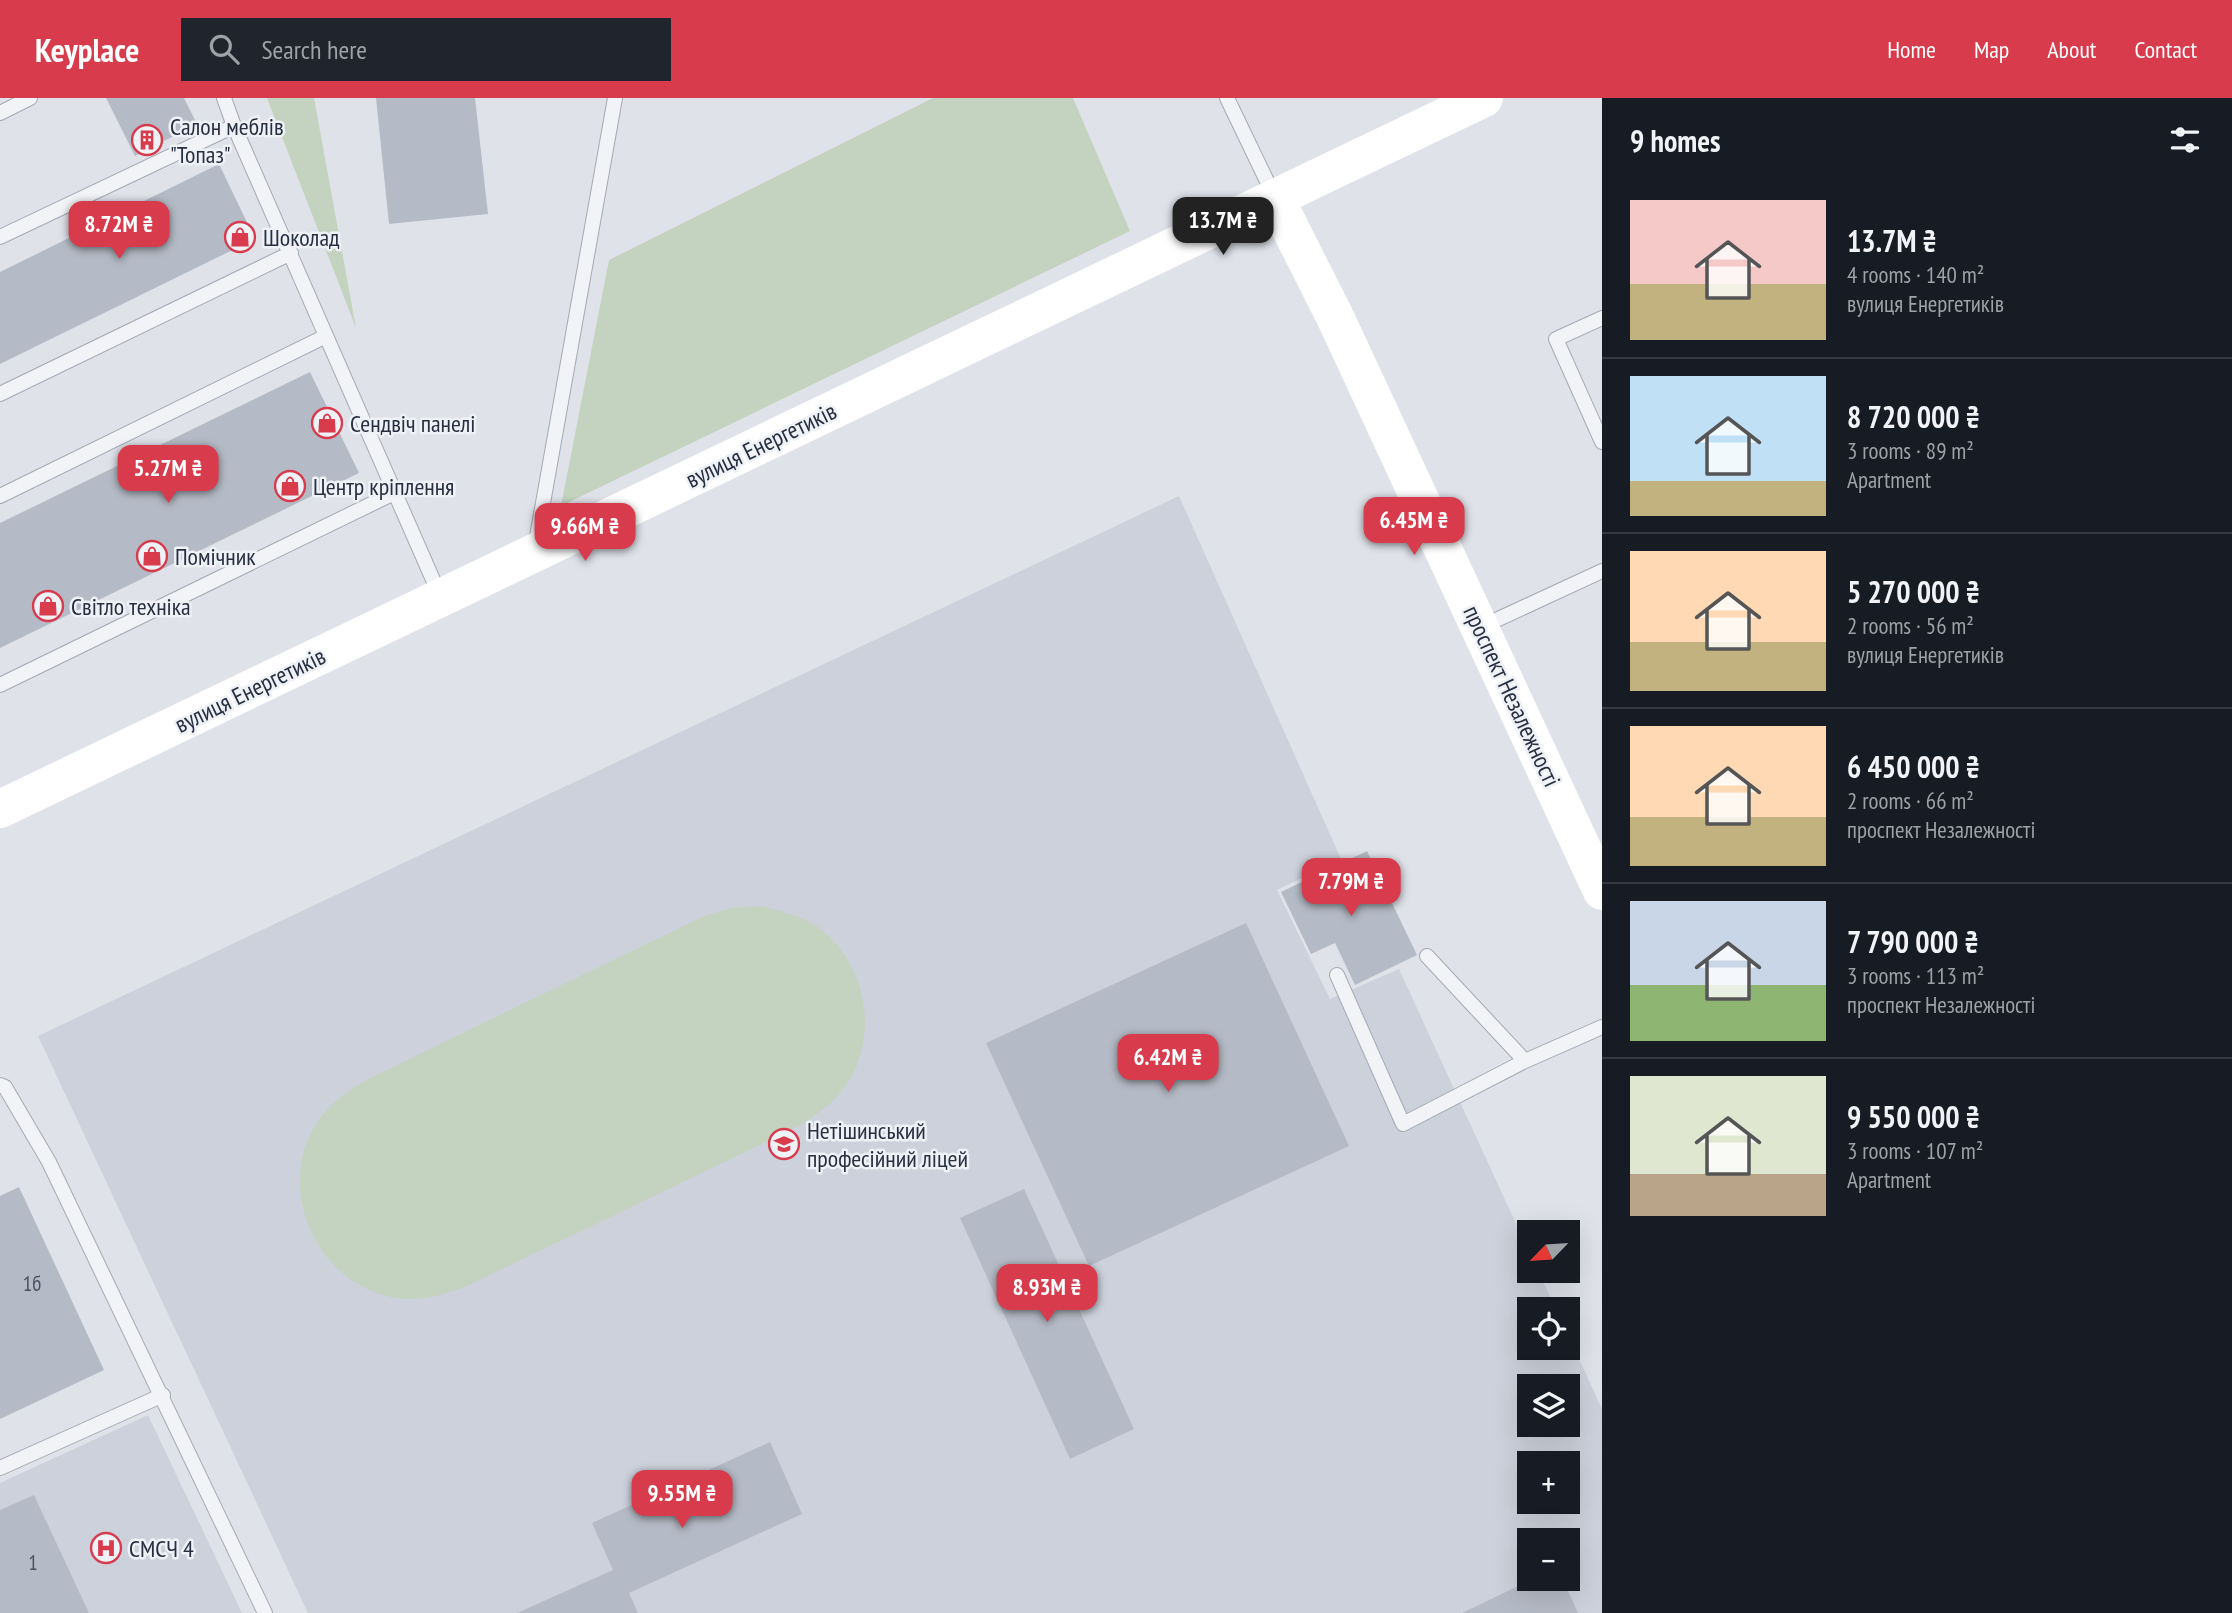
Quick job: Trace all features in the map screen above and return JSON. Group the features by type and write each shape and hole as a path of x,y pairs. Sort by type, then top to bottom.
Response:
{"main road":[{"name":"вулиця Енергетиків","path":"0,809 1484,98"},
{"name":"проспект Незалежності","path":"1275,198 1336,319 1602,891"}],"lane":[{"path":"0,113 30,98"},
{"path":"224,98 324,337 442,599"},
{"path":"534,554 615,98"},
{"path":"1227,98 1275,198"},
{"path":"0,237 234,126"},
{"path":"0,394 291,253"},
{"path":"1602,318 1556,339 1602,442"},
{"path":"0,496 324,337"},
{"path":"0,685 394,493"},
{"path":"1480,627 1602,571"},
{"path":"1427,956 1525,1061"},
{"path":"1337,975 1403,1124 1525,1061 1602,1027"},
{"path":"0,1085 5,1087 49,1162 163,1395 265,1613"},
{"path":"0,1468 163,1395"}],"shaded area":[{"name":"Нетішинський професійний ліцей","path":"1179,496 1341,859 1277,890 1330,999 1399,969 1517,1226 1517,1283 1544,1283 1550,1297 1517,1297 1517,1360 1579,1360 1602,1409 1602,1613 308,1613 38,1036"},
{"name":"СМСЧ 4","path":"148,1415 242,1613 0,1613 0,1483"}],"green space":[{"path":"267,98 314,98 356,328"},
{"path":"933,98 1073,98 1130,231 561,506 609,260"},
{"path":"761,906 796,916 816,926 833,941 847,959 857,979 865,1024 862,1047 856,1068 844,1088 823,1109 799,1126 463,1288 427,1298 405,1299 375,1292 348,1278 327,1257 311,1232 302,1203 300,1174 306,1144 321,1117 342,1096 366,1080 702,917 731,908"}],"building":[{"name":"Салон меблів \"Топаз\"","path":"106,98 184,98 197,124 135,156"},
{"path":"376,98 475,98 488,214 389,224"},
{"path":"219,164 255,239 0,364 0,272"},
{"path":"310,372 359,473 0,648 0,523"},
{"path":"1367,851 1417,955 1355,985 1335,943 1311,954 1281,892"},
{"path":"1246,923 1349,1146 1089,1266 986,1043"},
{"path":"19,1187 104,1370 0,1419 0,1196"},
{"path":"1024,1189 1134,1429 1070,1459 960,1218"},
{"path":"770,1442 802,1514 629,1593 638,1613 517,1613 613,1570 592,1523"},
{"path":"34,1495 89,1613 0,1613 0,1510"},
{"path":"1517,1587 1517,1591 1568,1591 1578,1613 1462,1613"}],"place":[{"name":"Салон меблів \"Топаз\"","path":"147,140"},
{"name":"Шоколад","path":"240,237"},
{"name":"Сендвіч панелі","path":"327,423"},
{"name":"Центр кріплення","path":"290,486"},
{"name":"Помічник","path":"152,556"},
{"name":"Світло техніка","path":"48,606"},
{"name":"Нетішинський професійний ліцей","path":"784,1144"},
{"name":"СМСЧ 4","path":"106,1548"}]}
